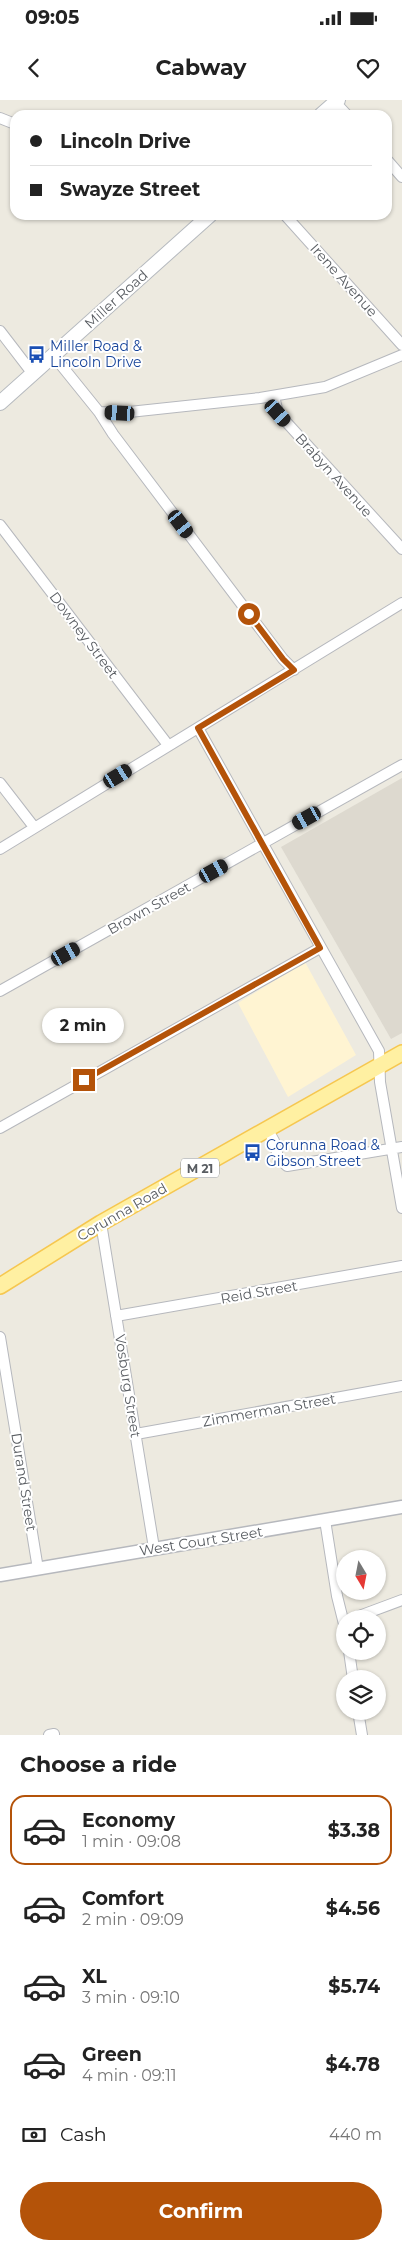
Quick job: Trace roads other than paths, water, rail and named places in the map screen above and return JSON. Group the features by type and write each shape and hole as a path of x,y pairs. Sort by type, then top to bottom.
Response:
{"main road":[{"path":"326,110 336,101"},
{"name":"Miller Road","path":"0,403 201,220"},
{"name":"Corunna Road","path":"0,1286 101,1223 402,1053"}],"street":[{"path":"392,166 402,177"},
{"name":"Irene Avenue","path":"290,220 402,345"},
{"path":"0,331 33,374"},
{"path":"99,412 120,413 274,396 325,387 402,355"},
{"path":"53,356 99,412 119,442 277,652 294,670"},
{"name":"Brabyn Avenue","path":"274,396 278,413 402,549"},
{"name":"Downey Street","path":"0,525 168,745"},
{"path":"0,849 402,603"},
{"path":"198,728 379,1051 380,1082 397,1147 402,1208"},
{"name":"Brown Street","path":"0,991 402,765"},
{"path":"0,783 34,827"},
{"path":"0,1128 320,948"},
{"path":"268,1130 274,1141 278,1158 287,1166 397,1147"},
{"name":"Vosburg Street","path":"101,1223 154,1548"},
{"name":"Reid Street","path":"116,1316 402,1266"},
{"name":"Durand Street","path":"0,1337 38,1568"},
{"name":"Zimmerman Street","path":"136,1434 402,1386"},
{"path":"0,1410 12,1408"},
{"name":"West Court Street","path":"0,1575 402,1507"},
{"path":"325,1520 337,1596 342,1610"},
{"path":"377,1610 402,1600"},
{"path":"360,1720 362,1735"}],"place":[{"name":"Miller Road & Lincoln Drive","path":"36,354"},
{"name":"Corunna Road & Gibson Street","path":"252,1153"}]}
